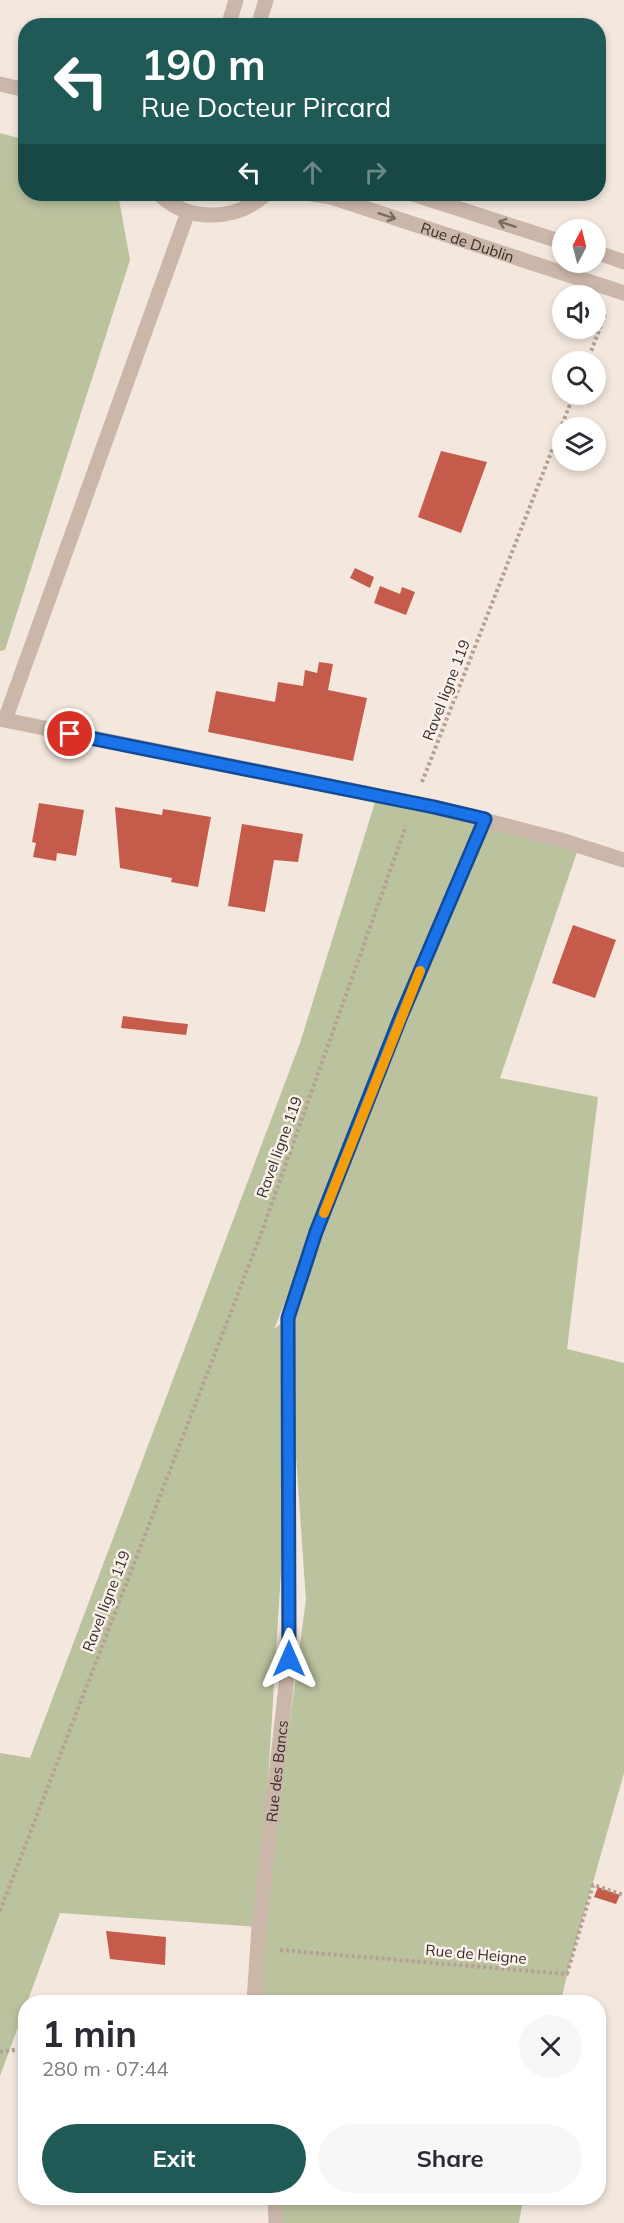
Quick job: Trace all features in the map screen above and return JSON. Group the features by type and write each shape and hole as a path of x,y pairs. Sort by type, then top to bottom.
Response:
{"street":[{"path":"230,18 236,0"},
{"path":"260,18 266,0"},
{"path":"0,84 18,88"},
{"path":"167,201 188,212 211,216 235,213 257,201"},
{"name":"Rue de Dublin","path":"342,201 624,293"},
{"name":"Rue de Dublin","path":"435,201 552,239"},
{"path":"188,212 3,720 485,819 624,860"},
{"path":"606,256 624,262"},
{"name":"Rue des Bancs","path":"255,1995 260,1915 289,1659 288,1318 316,1232 401,1016 485,819"},
{"path":"275,2205 276,2223"}],"path":[{"name":"Ravel ligne 119","path":"1,1909 261,1234 414,803 570,405"},
{"name":"Rue de Heigne","path":"259,1948 567,1974 593,1885 624,1895"},
{"path":"0,2052 18,2049"}],"green space":[{"path":"0,133 18,138 18,201 119,201 130,260 5,650 0,651"},
{"path":"377,796 579,846 500,1078 598,1097 567,1349 624,1363 624,1773 562,1995 255,1995 306,1600 289,1356 288,1458 259,1927 60,1913 30,1995 18,1995 18,2027 0,2076 0,1753 30,1758 300,1043","holes":["414,990 317,1232 288,1318 274,1329"]},
{"path":"277,2205 522,2205 519,2223 278,2223"}],"building":[{"path":"441,451 487,462 461,533 418,517"},
{"path":"355,568 374,577 370,588 350,578"},
{"path":"380,586 400,594 402,587 415,592 406,615 374,603"},
{"path":"319,662 333,664 328,690 367,698 353,761 208,732 216,691 275,702 278,682 303,686 305,670 317,673"},
{"path":"39,803 84,810 76,856 57,853 56,861 33,857 36,843 32,842"},
{"path":"115,807 162,815 163,809 211,817 198,887 171,882 172,878 120,868"},
{"path":"242,824 303,834 298,862 274,860 265,912 228,906"},
{"path":"573,925 616,940 595,998 552,983"},
{"path":"123,1016 188,1024 186,1035 121,1028"},
{"path":"598,1887 620,1895 616,1904 594,1897"},
{"path":"106,1931 166,1937 165,1965 110,1959"}],"slow traffic":[{"path":"324,1213 420,971"}],"route":[{"path":"70,734 485,819 401,1016 316,1232 288,1318 289,1659"}]}
